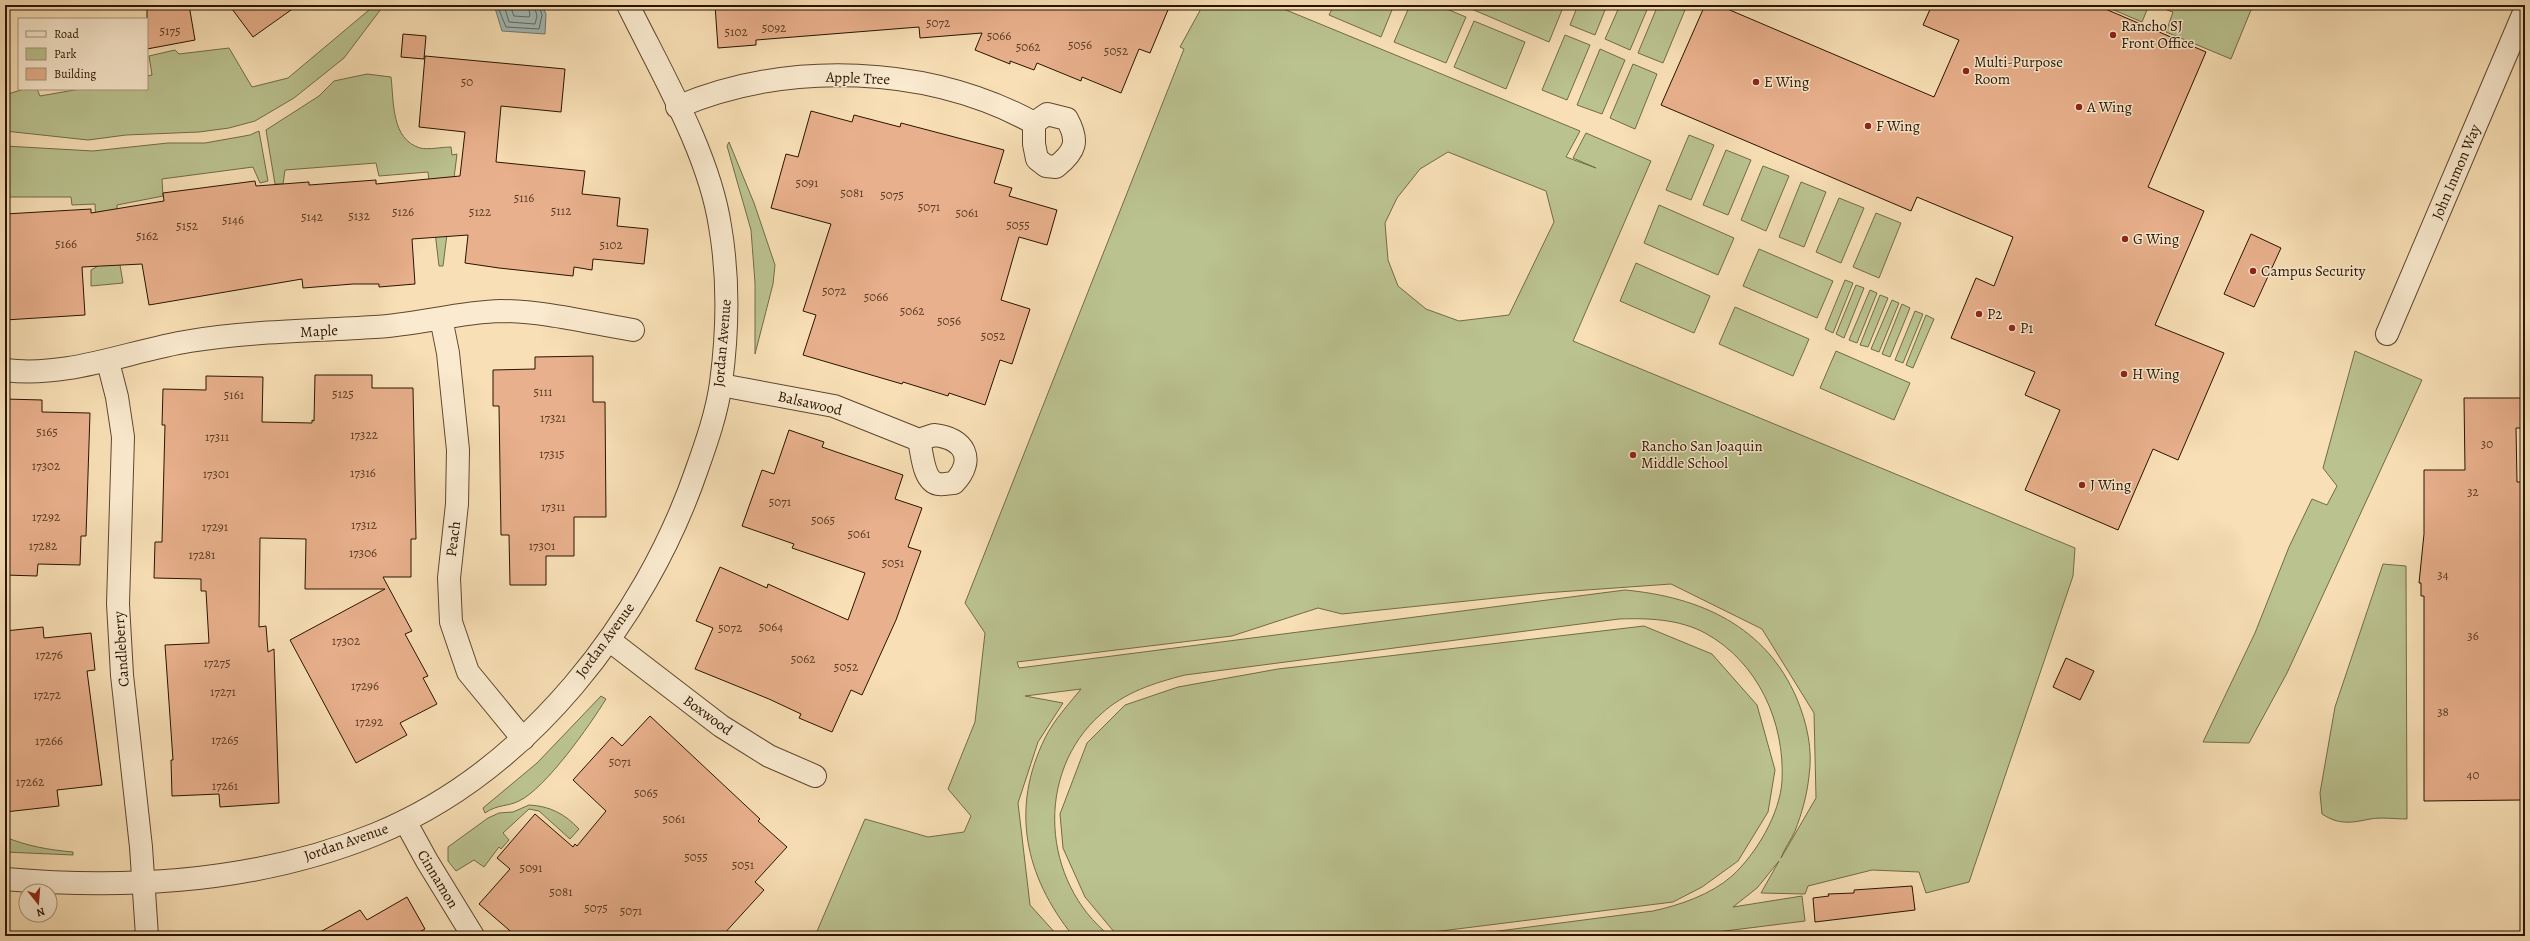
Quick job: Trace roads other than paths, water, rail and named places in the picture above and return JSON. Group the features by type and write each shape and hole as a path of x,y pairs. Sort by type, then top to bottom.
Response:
{"street":[{"name":"Jordan Avenue","path":"5,880 89,884 144,882 237,873 305,858 375,834 405,821 472,782 523,739 564,695 609,640 652,570 686,501 708,437 720,385 727,315 726,272 720,221 704,165 678,107 628,5"},
{"name":"John Inmon Way","path":"2387,334 2525,10"},
{"name":"Apple Tree","path":"678,107 705,95 779,80 830,76 880,77 930,84 976,98 1034,123"},
{"name":"Maple","path":"5,370 21,372 67,370 108,362 196,340 241,335 377,327 476,313 534,313 633,330"},
{"name":"Peach","path":"441,318 448,353 458,450 457,504 449,578 451,622 468,672 523,739"},
{"name":"Candleberry","path":"108,362 117,397 123,438 118,609 122,675 144,882 146,936"},
{"name":"Balsawood","path":"720,385 834,406 919,440"},
{"name":"Boxwood","path":"609,640 721,726 769,756 816,776"},
{"name":"Cinnamon","path":"405,821 427,862 473,936"}],"water":[{"path":"465,5 542,5 546,14 545,34 502,31 495,8"}],"place":[{"name":"Rancho SJ Front Office","path":"2113,35"},
{"name":"Multi-Purpose Room","path":"1966,71"},
{"name":"E Wing","path":"1756,82"},
{"name":"A Wing","path":"2079,107"},
{"name":"F Wing","path":"1868,126"},
{"name":"G Wing","path":"2125,239"},
{"name":"Campus Security","path":"2253,271"},
{"name":"P2","path":"1979,314"},
{"name":"P1","path":"2012,328"},
{"name":"H Wing","path":"2124,374"},
{"name":"Rancho San Joaquin Middle School","path":"1633,455"},
{"name":"J Wing","path":"2082,485"}]}
